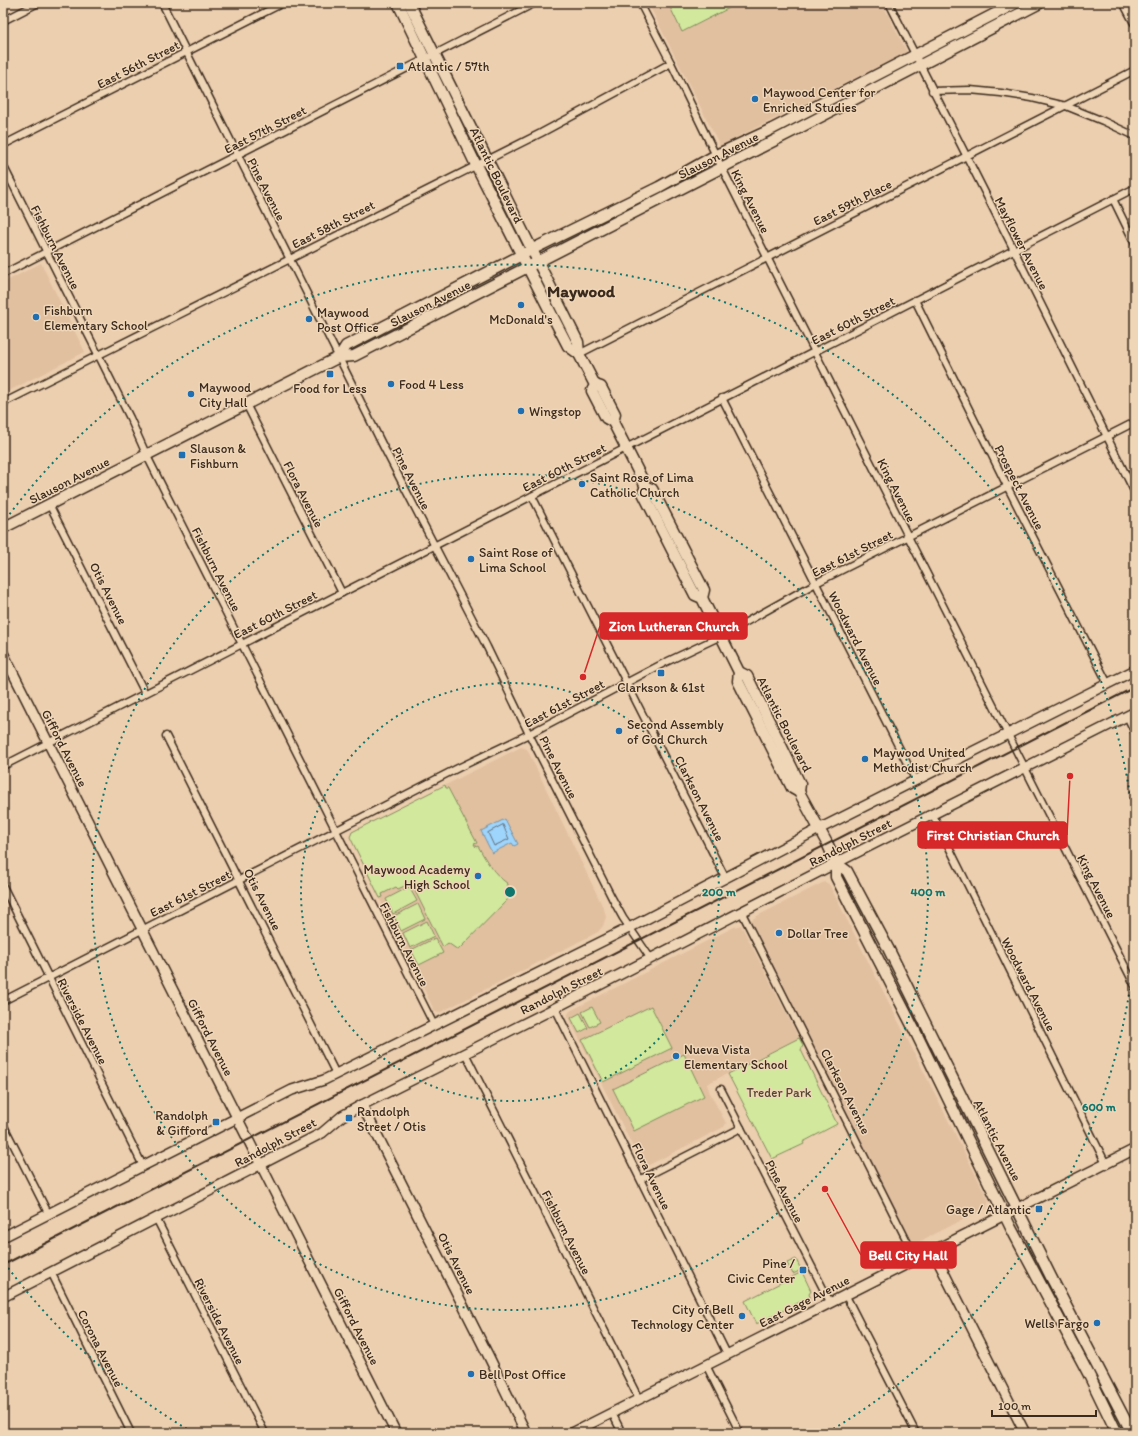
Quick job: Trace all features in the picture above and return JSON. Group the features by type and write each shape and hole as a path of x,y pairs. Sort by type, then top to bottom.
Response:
{"main road":[{"name":"Atlantic Boulevard","path":"398,3 431,57 488,159 578,342 579,354 595,385 592,391 606,418 613,422 646,487 652,489 704,590 702,598 739,672 747,676 773,727 800,784 800,792 820,831"},
{"name":"Atlantic Boulevard","path":"409,3 476,164 568,346 579,354"},
{"name":"Slauson Avenue","path":"339,357 346,346 1016,3"},
{"name":"Slauson Avenue","path":"3,528 339,357 354,356 539,261 605,229 1040,3"},
{"name":"Atlantic Avenue","path":"820,831 836,863 836,877 919,1040 1004,1215 1100,1397 1117,1433"},
{"name":"Atlantic Avenue","path":"836,863 847,871 873,920 1017,1208 1132,1433"},
{"path":"1100,1397 1107,1401 1116,1416 1124,1418"}],"street":[{"path":"3,21 38,3"},
{"name":"Pine Avenue","path":"162,3 434,545 485,642 529,734 612,898 629,928 651,959"},
{"name":"East 56th Street","path":"3,145 283,3"},
{"name":"East 57th Street","path":"3,274 536,3"},
{"name":"King Avenue","path":"640,3 767,258 1135,986"},
{"name":"Mayflower Avenue","path":"889,3 1135,493"},
{"path":"1126,3 1135,22"},
{"name":"East 58th Street","path":"3,403 476,164 541,133 671,63"},
{"name":"East 59th Place","path":"579,354 1135,70"},
{"path":"932,91 970,90 1001,93 1066,106 1104,121 1135,136"},
{"name":"Fishburn Avenue","path":"3,165 130,418 146,454 434,1025"},
{"name":"East 60th Street","path":"3,766 1135,188"},
{"path":"1113,199 1135,244"},
{"name":"Prospect Avenue","path":"915,300 1007,486 1108,684"},
{"name":"Woodward Avenue","path":"722,398 916,781"},
{"name":"Flora Avenue","path":"246,404 342,593"},
{"name":"East 61st Street","path":"3,1001 529,734 627,682 721,636 816,583 1135,422"},
{"name":"Clarkson Avenue","path":"532,496 725,877"},
{"name":"Otis Avenue","path":"49,504 145,693"},
{"name":"Gifford Avenue","path":"3,653 396,1433"},
{"name":"Randolph Street","path":"3,1237 292,1090 324,1080 629,928 725,877 820,831 1135,670"},
{"path":"1131,714 1135,733"},
{"name":"Randolph Street","path":"3,1297 322,1133 342,1116 362,1105 1131,714"},
{"name":"Otis Avenue","path":"166,736 336,1074"},
{"name":"Woodward Avenue","path":"933,815 1106,1164"},
{"name":"Riverside Avenue","path":"3,886 143,1166"},
{"name":"Clarkson Avenue","path":"742,913 916,1259"},
{"name":"Flora Avenue","path":"555,1008 728,1354"},
{"name":"Fishburn Avenue","path":"465,1053 639,1400"},
{"name":"Pine Avenue","path":"721,1089 830,1302"},
{"name":"Otis Avenue","path":"362,1105 489,1356 526,1433"},
{"path":"3,1124 48,1214"},
{"path":"641,1179 741,1128"},
{"name":"East Gage Avenue","path":"572,1433 845,1294 1134,1151"},
{"name":"Riverside Avenue","path":"156,1218 265,1433"},
{"path":"933,1251 1025,1433"},
{"name":"Corona Avenue","path":"51,1272 131,1433"},
{"path":"845,1294 916,1433"},
{"path":"706,1365 740,1433"},
{"path":"612,1413 622,1433"}],"shaded area":[{"name":"Maywood Center for Enriched Studies","path":"648,3 882,3 907,52 720,146"},
{"name":"Fishburn Elementary School","path":"41,263 85,352 3,394 3,283"},
{"name":"Maywood Academy High School","path":"521,747 527,749 604,909 606,917 603,926 598,932 439,1013 435,1012 350,838 352,832"},
{"path":"824,882 829,884 989,1201 986,1208 915,1244 910,1240 751,920"},
{"name":"Nueva Vista Elementary School","path":"741,925 799,1038 707,1084 710,1093 726,1123 724,1127 647,1166 642,1165 568,1014 570,1011 734,927"}],"green space":[{"path":"668,3 739,3 682,32"},
{"path":"445,785 477,843 474,844 476,847 478,846 494,871 508,884 507,890 510,897 458,950 448,943 443,947 411,883 398,889 396,887 382,894 383,897 380,898 350,837 352,832"},
{"path":"409,887 417,901 393,914 386,899"},
{"path":"418,904 425,919 401,931 394,916"},
{"path":"427,921 434,936 410,948 403,933"},
{"path":"435,938 443,953 419,965 411,950"},
{"path":"651,1006 672,1048 603,1082 582,1040"},
{"path":"592,1007 600,1022 590,1027 582,1012"},
{"path":"580,1013 588,1028 579,1033 571,1018"},
{"name":"Treder Park","path":"799,1038 803,1045 801,1050 837,1124 803,1142 804,1144 772,1159 728,1074"},
{"path":"684,1054 704,1096 634,1131 613,1089"},
{"path":"796,1259 801,1270 793,1274 787,1263"},
{"path":"802,1272 811,1291 809,1294 810,1297 756,1324 745,1301"}],"water":[{"path":"505,819 518,844 514,846 512,843 492,853 481,831"}],"railway":[{"path":"3,1265 1135,687"}],"place":[{"name":"Atlantic / 57th","path":"400,66"},
{"name":"Maywood Center for Enriched Studies","path":"755,99"},
{"name":"McDonald's","path":"521,305"},
{"name":"Fishburn Elementary School","path":"36,317"},
{"name":"Maywood Post Office","path":"309,319"},
{"name":"Food for Less","path":"330,374"},
{"name":"Food 4 Less","path":"391,384"},
{"name":"Maywood City Hall","path":"191,394"},
{"name":"Wingstop","path":"521,411"},
{"name":"Slauson & Fishburn","path":"182,455"},
{"name":"Saint Rose of Lima Catholic Church","path":"582,484"},
{"name":"Saint Rose of Lima School","path":"471,559"},
{"name":"Clarkson & 61st","path":"661,673"},
{"name":"Zion Lutheran Church","path":"583,677"},
{"name":"Second Assembly of God Church","path":"619,731"},
{"name":"Maywood United Methodist Church","path":"865,759"},
{"name":"First Christian Church","path":"1070,776"},
{"name":"Maywood Academy High School","path":"478,876"},
{"name":"Dollar Tree","path":"779,933"},
{"name":"Nueva Vista Elementary School","path":"676,1056"},
{"name":"Randolph Street / Otis","path":"349,1118"},
{"name":"Randolph & Gifford","path":"216,1122"},
{"name":"Bell City Hall","path":"825,1189"},
{"name":"Gage / Atlantic","path":"1039,1209"},
{"name":"Pine / Civic Center","path":"803,1270"},
{"name":"City of Bell Technology Center","path":"742,1316"},
{"name":"Wells Fargo","path":"1097,1323"},
{"name":"Bell Post Office","path":"471,1374"}],"district":[{"name":"Maywood","path":"581,291"}]}
